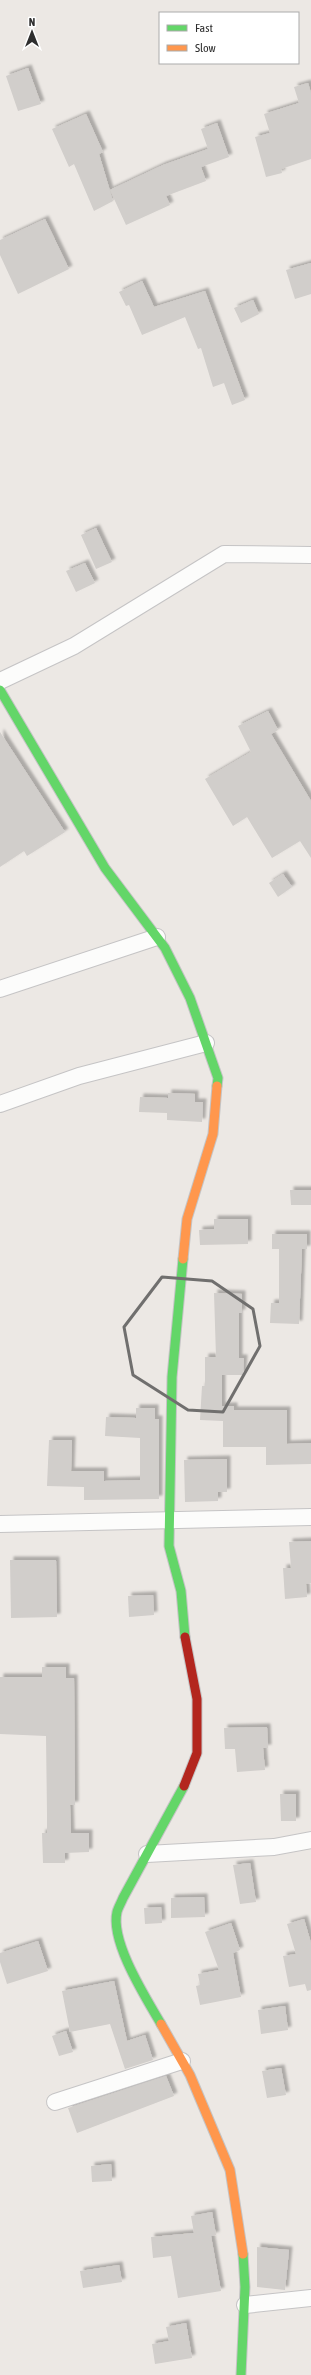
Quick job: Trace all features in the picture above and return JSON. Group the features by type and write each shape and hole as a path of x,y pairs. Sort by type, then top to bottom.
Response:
{"street":[{"path":"0,681 74,646 224,554 311,555"},
{"path":"0,690 105,868 165,948 190,998 218,1078 213,1134 187,1219 172,1377 172,1520 169,1546 181,1591 185,1643 197,1699 197,1753 190,1775 117,1913 117,1928 136,1981 182,2061 230,2170 242,2238 245,2305 241,2375"},
{"path":"0,989 157,937"},
{"path":"0,1104 79,1076 206,1043"},
{"path":"0,1524 311,1517"},
{"path":"147,1854 274,1847 311,1840"},
{"path":"55,2102 182,2061"},
{"path":"245,2305 311,2298"}],"highlighted area":[{"path":"162,1277 212,1281 253,1309 260,1346 223,1412 188,1410 133,1375 124,1327"}],"building":[{"path":"28,68 41,104 18,111 6,76"},
{"path":"308,83 311,93 311,159 281,169 282,173 266,177 255,137 270,133 264,114 299,103 294,87"},
{"path":"86,114 103,152 99,154 113,201 94,211 74,164 69,167 52,129"},
{"path":"217,123 229,157 201,167 206,181 166,196 170,205 126,225 110,190 163,165 208,149 201,129"},
{"path":"45,219 69,269 18,294 0,255 0,240"},
{"path":"311,263 311,294 295,299 286,270"},
{"path":"142,281 154,307 205,291 245,400 232,405 224,383 213,387 201,348 198,349 185,317 142,335 129,305 126,306 119,292"},
{"path":"253,300 259,314 241,323 234,308"},
{"path":"96,528 112,562 96,569 81,535"},
{"path":"85,563 95,583 76,592 66,571"},
{"path":"268,711 278,730 271,734 311,801 311,858 300,841 272,858 247,817 233,826 205,779 251,752 238,726"},
{"path":"0,732 65,832 27,856 24,851 0,867"},
{"path":"283,874 292,887 278,897 269,883"},
{"path":"168,1093 195,1094 195,1102 203,1102 202,1122 167,1120 167,1113 139,1112 140,1097 168,1098"},
{"path":"290,1190 311,1190 311,1205 291,1205"},
{"path":"214,1219 248,1219 248,1244 200,1245 199,1230 214,1229"},
{"path":"272,1234 307,1234 307,1249 302,1249 299,1324 270,1323 271,1303 279,1303 279,1249 272,1249"},
{"path":"214,1293 242,1294 242,1313 239,1313 239,1358 244,1358 243,1375 222,1375 222,1406 234,1406 234,1410 287,1410 287,1444 311,1443 311,1464 266,1465 266,1447 223,1447 223,1421 200,1420 202,1386 205,1386 205,1357 216,1357"},
{"path":"136,1408 155,1408 155,1419 159,1419 159,1499 84,1500 84,1487 47,1486 49,1440 72,1440 71,1471 104,1471 104,1481 140,1480 140,1438 105,1436 106,1417 136,1418"},
{"path":"227,1459 227,1492 218,1492 218,1501 185,1502 184,1460"},
{"path":"311,1541 311,1583 306,1584 307,1597 285,1599 283,1568 291,1568 289,1542"},
{"path":"10,1560 56,1560 57,1617 11,1618"},
{"path":"153,1595 154,1615 129,1617 128,1596"},
{"path":"42,1667 66,1667 66,1678 74,1678 75,1805 70,1805 71,1833 89,1833 89,1852 65,1853 65,1863 43,1863 42,1833 47,1833 46,1736 0,1734 0,1677 42,1677"},
{"path":"267,1727 268,1748 263,1748 265,1770 237,1772 235,1749 225,1749 224,1728"},
{"path":"280,1794 296,1794 296,1821 281,1821"},
{"path":"250,1863 256,1902 240,1904 233,1865"},
{"path":"204,1897 205,1917 171,1918 171,1898"},
{"path":"161,1907 162,1923 145,1924 144,1908"},
{"path":"304,1919 311,1943 311,1990 307,1991 305,1984 289,1987 283,1956 296,1954 287,1924"},
{"path":"231,1923 240,1950 233,1953 241,1997 200,2005 196,1986 200,1985 198,1974 219,1970 205,1932"},
{"path":"38,1941 48,1971 7,1984 0,1962 0,1953"},
{"path":"114,1981 127,2041 145,2035 153,2060 125,2069 110,2024 70,2032 62,1991"},
{"path":"285,2006 288,2030 261,2034 258,2010"},
{"path":"66,2031 73,2052 59,2056 52,2036"},
{"path":"281,2068 286,2095 267,2098 262,2071"},
{"path":"166,2076 174,2096 77,2133 68,2108"},
{"path":"111,2164 112,2181 92,2182 91,2166"},
{"path":"212,2212 216,2235 211,2236 221,2291 178,2298 171,2256 153,2258 151,2237 194,2233 191,2216"},
{"path":"257,2247 289,2250 285,2290 257,2287"},
{"path":"119,2265 122,2282 83,2288 80,2271"},
{"path":"186,2323 192,2358 155,2364 152,2344 169,2341 166,2327"}],"traffic: fast":[{"path":"0,690 105,868 165,948 190,998 218,1078 217,1086"},
{"path":"183,1259 172,1377 169,1546 181,1591 185,1637"},
{"path":"161,2024 131,1970 124,1954 116,1924 117,1912 123,1898 184,1786"},
{"path":"241,2375 245,2287 243,2254"}],"traffic: slow":[{"path":"183,1259 187,1219 213,1134 217,1086"},
{"path":"161,2024 190,2075 230,2170 243,2254"}],"traffic: jam":[{"path":"184,1786 197,1753 197,1699 185,1637"}]}
